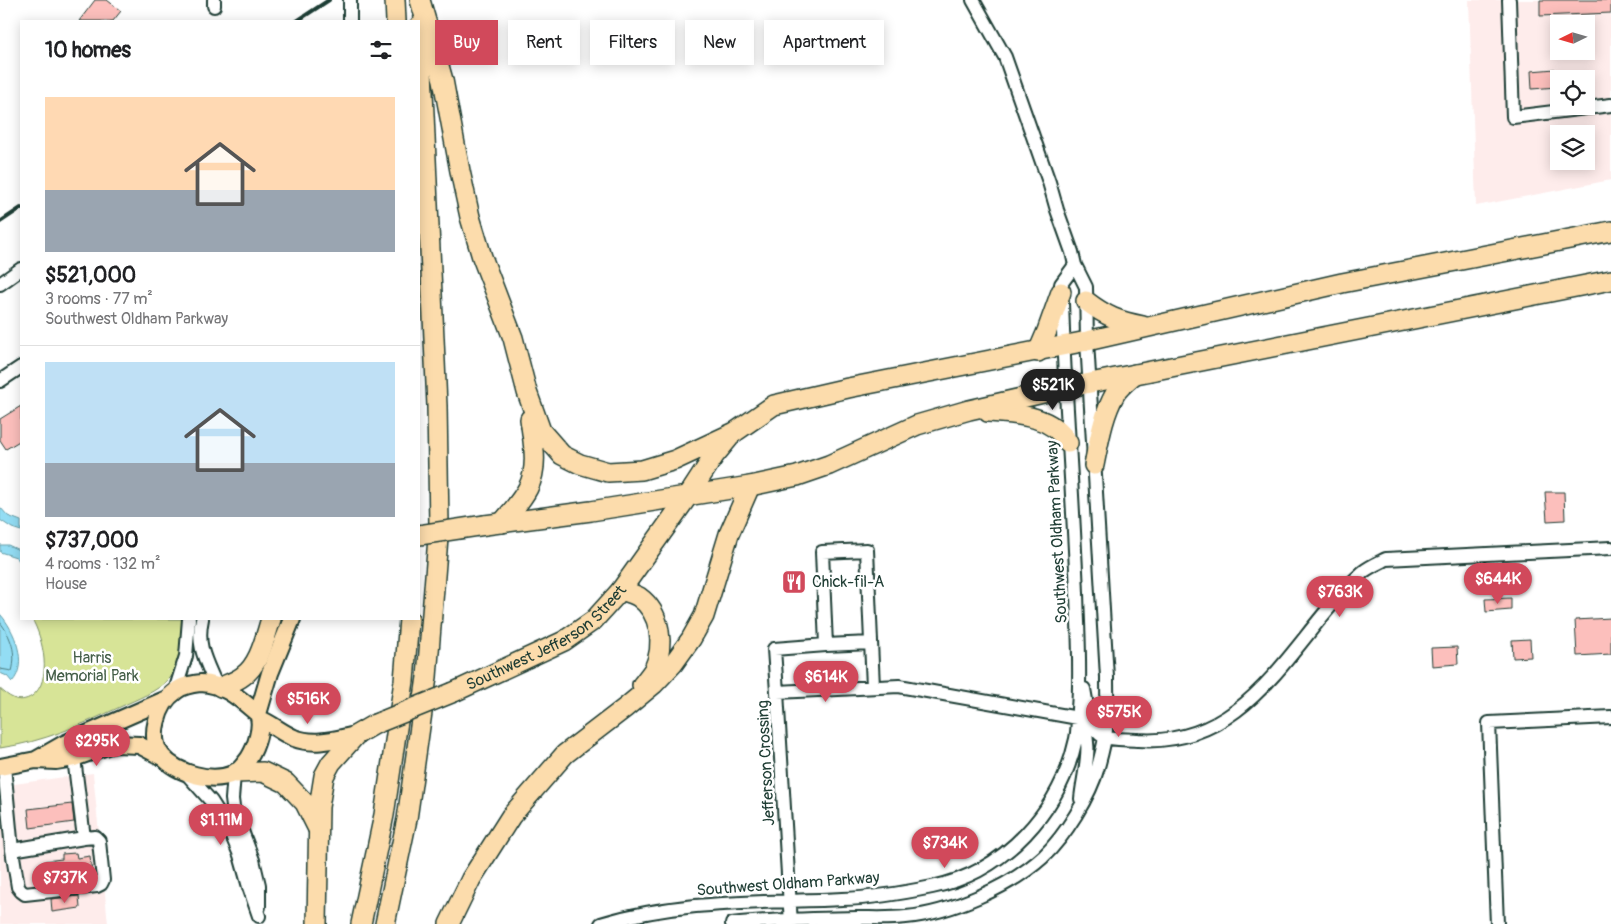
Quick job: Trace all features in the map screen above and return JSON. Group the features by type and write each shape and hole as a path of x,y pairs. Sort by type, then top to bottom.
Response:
{"highway":[{"path":"420,0 443,80 470,216 482,256 513,338 526,392 535,455 528,488 494,524"},
{"path":"385,924 408,819 427,677 439,526 436,396 420,0"},
{"path":"394,20 395,1"},
{"path":"526,392 541,431 562,455 580,464 608,472 642,470 675,460 735,432 774,405 867,384 1038,352 1342,283 1611,231"},
{"path":"420,535 688,496 797,476 829,465 917,426 970,410 1134,374 1611,280"},
{"path":"1038,352 1061,292"},
{"path":"1086,301 1101,313 1119,321 1149,327"},
{"path":"1094,465 1108,408 1116,393 1134,374"},
{"path":"970,410 1012,414 1040,420 1059,430 1068,443"},
{"name":"Southwest Jefferson Street","path":"356,734 375,724 454,692 564,641 594,620 621,590 714,456 735,432"},
{"path":"449,924 471,880 511,816 565,754 654,684 673,664 691,639 704,616 729,534 750,486"},
{"path":"621,590 638,596 646,604 654,614 660,632 659,646 653,669 625,708"},
{"path":"218,686 244,676 253,666 260,652 271,620"},
{"path":"361,924 384,815 404,681 409,620"},
{"path":"317,924 319,807 324,776 331,763 356,734"},
{"path":"235,774 263,772 286,783 305,803 319,831"}],"main road":[{"path":"2,766 36,760 56,761 74,758 116,744 139,745 185,772 206,778 217,778 235,774 252,752 257,740 259,716 270,673 292,620"},
{"path":"36,760 64,744 171,695 182,687 201,683 218,686 235,696 259,716"},
{"path":"162,757 156,738 156,725 159,714 171,695"},
{"name":"Southwest Jefferson Street","path":"259,716 294,738 307,741 320,742 356,734"}],"street":[{"path":"350,0 350,20"},
{"path":"732,924 905,917 933,913 964,903 1020,874 1043,857 1080,808 1098,769 1105,737 1107,677 1087,341 1086,287 1075,265 1049,182 1005,57 973,0"},
{"path":"1509,0 1513,117 1611,104"},
{"name":"Southwest Oldham Parkway","path":"601,924 652,912 695,906 845,899 936,886 962,878 999,858 1019,842 1049,804 1069,762 1076,738 1078,718 1080,674 1076,570 1061,292 1061,284 1075,265"},
{"path":"0,284 20,270"},
{"path":"0,381 20,367"},
{"path":"1080,674 1092,721 1098,732 1105,737 1150,740 1175,739 1217,724 1238,711 1300,646 1318,622 1364,571 1386,559 1435,555 1611,548"},
{"path":"826,645 822,552 867,550 873,687"},
{"path":"171,695 186,656 189,620"},
{"path":"202,620 200,645 204,658 218,686"},
{"path":"778,692 774,649 871,643"},
{"name":"Jefferson Crossing","path":"791,922 778,692 899,686 1078,718"},
{"path":"1497,924 1489,723 1611,717"},
{"path":"1078,718 1084,726 1088,745 1080,808"},
{"path":"74,758 84,838"},
{"path":"2,766 12,850 18,887 21,892 25,894 97,886 103,880 99,841 95,836 12,850"},
{"path":"185,772 211,801 230,830 240,854 259,920"},
{"path":"235,774 233,807 245,838 259,885 259,920"}],"shaded area":[{"path":"1469,0 1611,0 1611,180 1476,206"},
{"path":"93,773 108,924 0,924 0,786"}],"green space":[{"name":"Harris Memorial Park","path":"32,620 183,620 180,658 170,678 146,695 61,732 31,742 0,748 0,689 15,699 25,699 32,696 42,680 44,659"}],"water":[{"path":"0,507 8,516 20,521 20,531 12,528 0,520"},
{"path":"0,545 8,545 20,551 20,562 16,557 0,552"},
{"path":"0,614 10,628 18,647 19,666 17,675 12,682 7,676 0,673"}],"building":[{"path":"95,0 107,0 121,11 114,20 80,20"},
{"path":"1540,0 1611,0 1611,13 1540,16"},
{"path":"1555,69 1550,70 1550,88 1532,89 1531,71"},
{"path":"20,407 20,441 6,449 0,440 0,419"},
{"path":"1545,492 1564,492 1565,520 1547,521"},
{"path":"1511,598 1511,610 1486,612 1485,599"},
{"path":"1611,618 1611,654 1577,656 1575,620"},
{"path":"1530,639 1531,657 1513,658 1512,640"},
{"path":"1457,647 1458,664 1432,666 1431,648"},
{"path":"72,804 74,822 30,828 28,809"},
{"path":"76,853 77,858 90,856 92,874 76,876 77,880 49,883 45,861 62,859 62,854"},
{"path":"79,896 80,908 52,912 51,899"}],"railway":[{"path":"299,20 329,0"},
{"path":"0,222 20,209"}],"place":[{"name":"Chick-fil-A","path":"794,582"}]}
